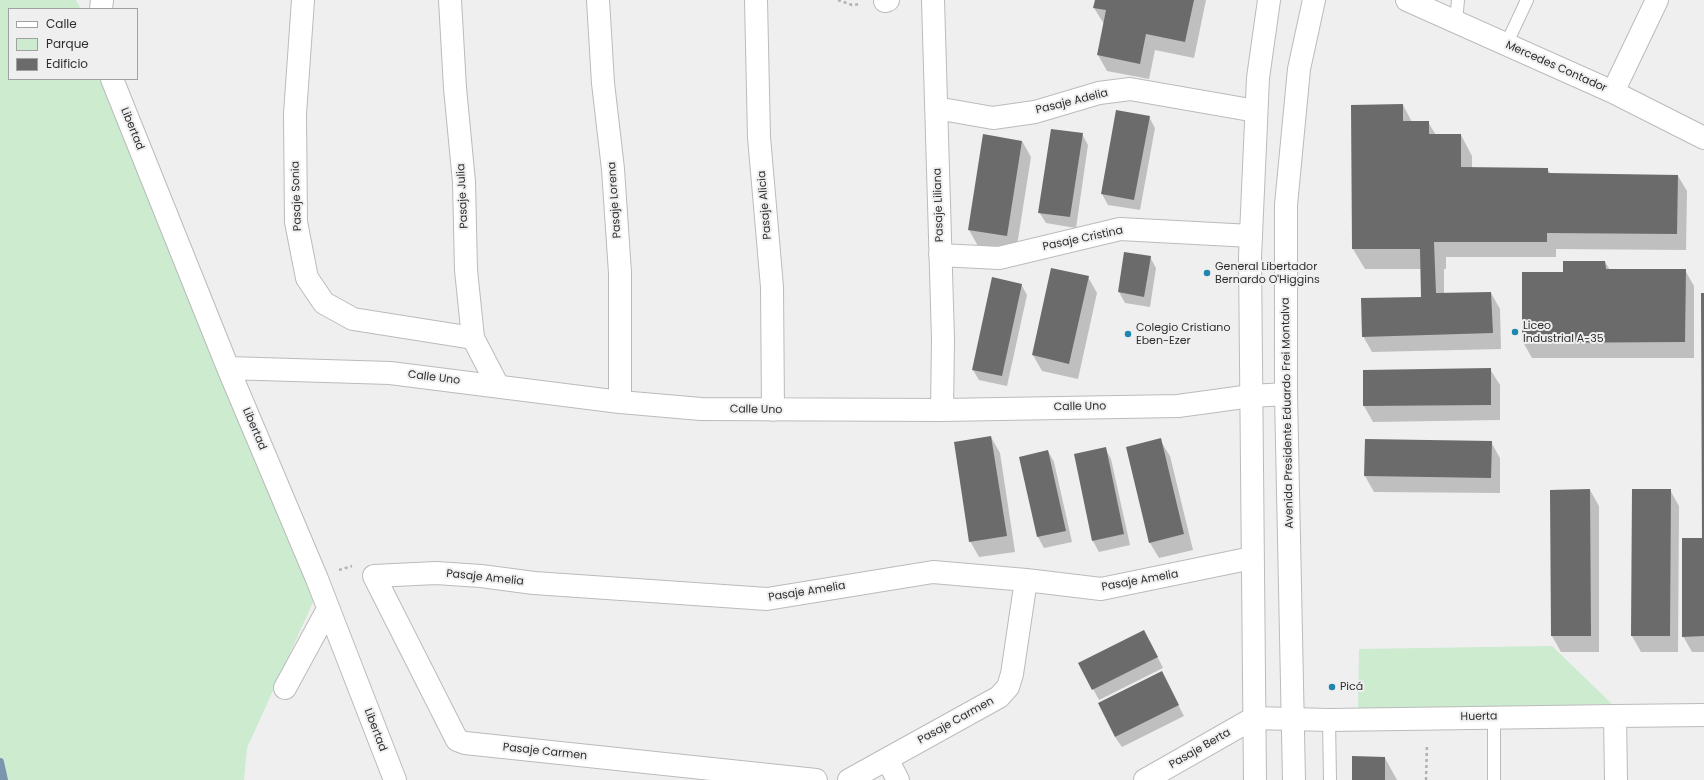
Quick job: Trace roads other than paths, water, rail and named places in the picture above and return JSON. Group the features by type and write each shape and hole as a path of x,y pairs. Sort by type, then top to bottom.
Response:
{"street":[{"name":"Pasaje Sonia","path":"303,0 295,114 296,222 307,278 324,303 353,319 473,338"},
{"name":"Pasaje Julia","path":"450,0 455,88 464,182 466,270 473,338 498,386"},
{"name":"Pasaje Lorena","path":"598,0 603,83 613,169 620,273 620,402"},
{"name":"Pasaje Alicia","path":"756,0 759,137 772,287 773,410"},
{"name":"Pasaje Liliana","path":"933,0 943,339 942,410"},
{"path":"1255,780 1252,558 1251,236 1258,78 1269,0"},
{"name":"Avenida Presidente Eduardo Frei Montalva","path":"1294,780 1286,394 1286,205 1299,69 1314,0"},
{"name":"Mercedes Contador","path":"1407,0 1613,92 1704,138"},
{"path":"1613,92 1657,0"},
{"name":"Libertad","path":"112,80 228,368 317,579 395,780"},
{"name":"Pasaje Adelia","path":"936,108 993,118 1035,112 1099,93 1130,89 1256,111"},
{"name":"Pasaje Cristina","path":"940,255 999,258 1120,229 1251,236"},
{"name":"Calle Uno","path":"228,368 390,372 620,402 701,409 942,410 1178,406 1251,396 1286,394"},
{"name":"Pasaje Amelia","path":"374,576 436,573 534,584 767,599 933,572 1026,580 1101,589 1252,558"},
{"name":"Pasaje Carmen","path":"374,576 457,740 465,743 816,780"},
{"name":"Pasaje Carmen","path":"849,780 999,697 1008,686 1012,674 1026,580"},
{"path":"285,688 328,609"},
{"name":"Huerta","path":"1254,718 1329,720 1704,715"},
{"path":"1616,716 1616,780"},
{"name":"Pasaje Berta","path":"1145,780 1254,718"},
{"path":"887,759 898,780"}],"lane":[{"path":"1456,22 1458,0"},
{"path":"1506,45 1527,0"},
{"path":"1494,717 1494,780"},
{"path":"1329,720 1330,780"}],"waterway":[{"path":"0,762 4,780"}],"place":[{"name":"General Libertador Bernardo O'Higgins","path":"1207,273"},
{"name":"Liceo Industrial A-35","path":"1515,332"},
{"name":"Colegio Cristiano Eben-Ezer","path":"1128,334"},
{"name":"Picá","path":"1332,687"}]}
